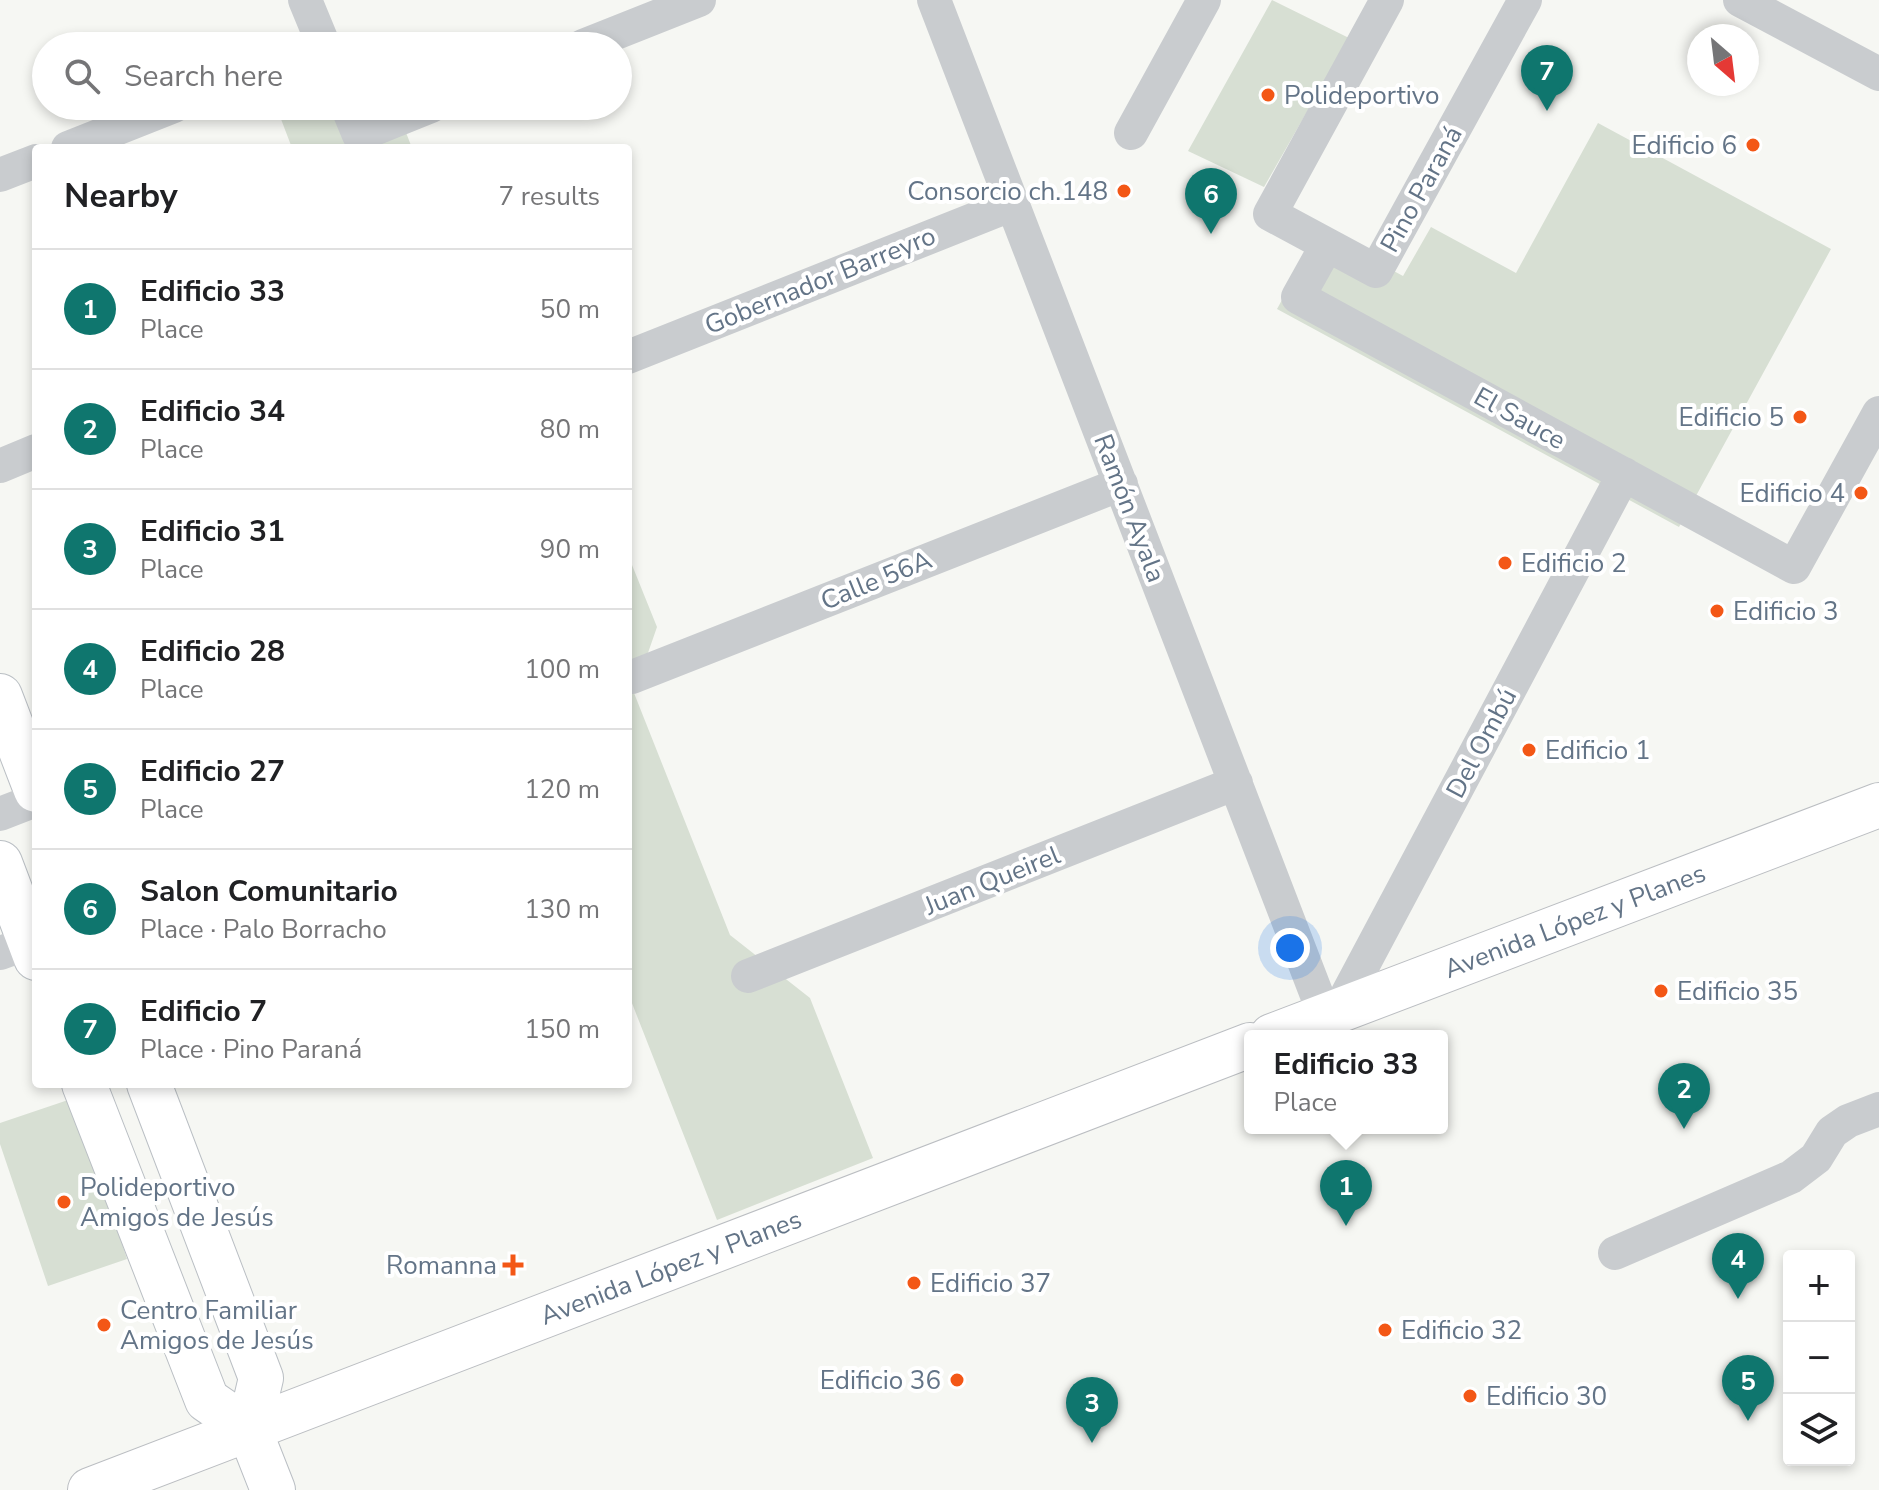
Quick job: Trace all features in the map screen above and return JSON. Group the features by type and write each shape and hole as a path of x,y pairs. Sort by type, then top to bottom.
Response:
{"main road":[{"path":"0,696 32,780"},
{"name":"Avenida López y Planes","path":"1288,1030 1879,805"},
{"path":"0,863 22,951"},
{"name":"Avenida López y Planes","path":"90,1490 1244,1047"},
{"path":"86,1088 207,1400 249,1429 273,1490"},
{"path":"151,1088 261,1378 249,1429"}],"street":[{"path":"305,0 318,32"},
{"path":"618,32 699,0"},
{"name":"Ramón Ayala","path":"934,0 1236,783 1332,1014"},
{"path":"1131,133 1204,0"},
{"name":"Pino Paraná","path":"1387,0 1270,214 1376,271 1525,0"},
{"path":"1740,0 1879,74"},
{"path":"78,144 139,120"},
{"path":"0,175 32,163"},
{"name":"Gobernador Barreyro","path":"632,355 1013,204"},
{"name":"El Sauce","path":"1327,245 1298,297 1794,567 1879,413"},
{"path":"0,466 32,453"},
{"name":"Del Ombú","path":"1332,1014 1624,474"},
{"name":"Calle 56A","path":"632,677 1121,484"},
{"name":"Juan Queirel","path":"748,976 1236,783"},
{"path":"0,814 32,802"},
{"path":"1615,1253 1791,1177 1816,1158 1832,1132 1848,1121 1879,1109"}],"shaded area":[{"name":"Polideportivo","path":"1272,0 1349,38 1264,187 1188,151"},
{"path":"281,120 342,120 351,144 290,144"},
{"path":"1598,123 1831,249 1679,527 1277,309 1320,231 1403,276 1431,227 1516,273"},
{"path":"405,130 410,144 369,144"},
{"path":"632,565 657,627 634,693 730,935 810,998 873,1158 717,1220 632,1003"},
{"name":"Polideportivo Amigos de Jesús","path":"74,1098 127,1259 48,1286 0,1144 0,1123"}],"place":[{"name":"Polideportivo","path":"1268,95"},
{"name":"Edificio 7","path":"1547,111"},
{"name":"Edificio 6","path":"1753,145"},
{"name":"Consorcio ch.148","path":"1124,191"},
{"name":"Salon Comunitario","path":"1211,234"},
{"name":"Edificio 5","path":"1800,417"},
{"name":"Edificio 4","path":"1861,493"},
{"name":"Edificio 2","path":"1505,563"},
{"name":"Edificio 3","path":"1717,611"},
{"name":"Edificio 1","path":"1529,750"},
{"name":"Edificio 35","path":"1661,991"},
{"name":"Edificio 34","path":"1684,1129"},
{"name":"Polideportivo Amigos de Jesús","path":"64,1202"},
{"name":"Edificio 33","path":"1346,1226"},
{"name":"Romanna","path":"513,1265"},
{"name":"Edificio 37","path":"914,1283"},
{"name":"Edificio 28","path":"1738,1299"},
{"name":"Centro Familiar Amigos de Jesús","path":"104,1325"},
{"name":"Edificio 32","path":"1385,1330"},
{"name":"Edificio 36","path":"957,1380"},
{"name":"Edificio 30","path":"1470,1396"},
{"name":"Edificio 27","path":"1748,1421"},
{"name":"Edificio 31","path":"1092,1443"}]}
